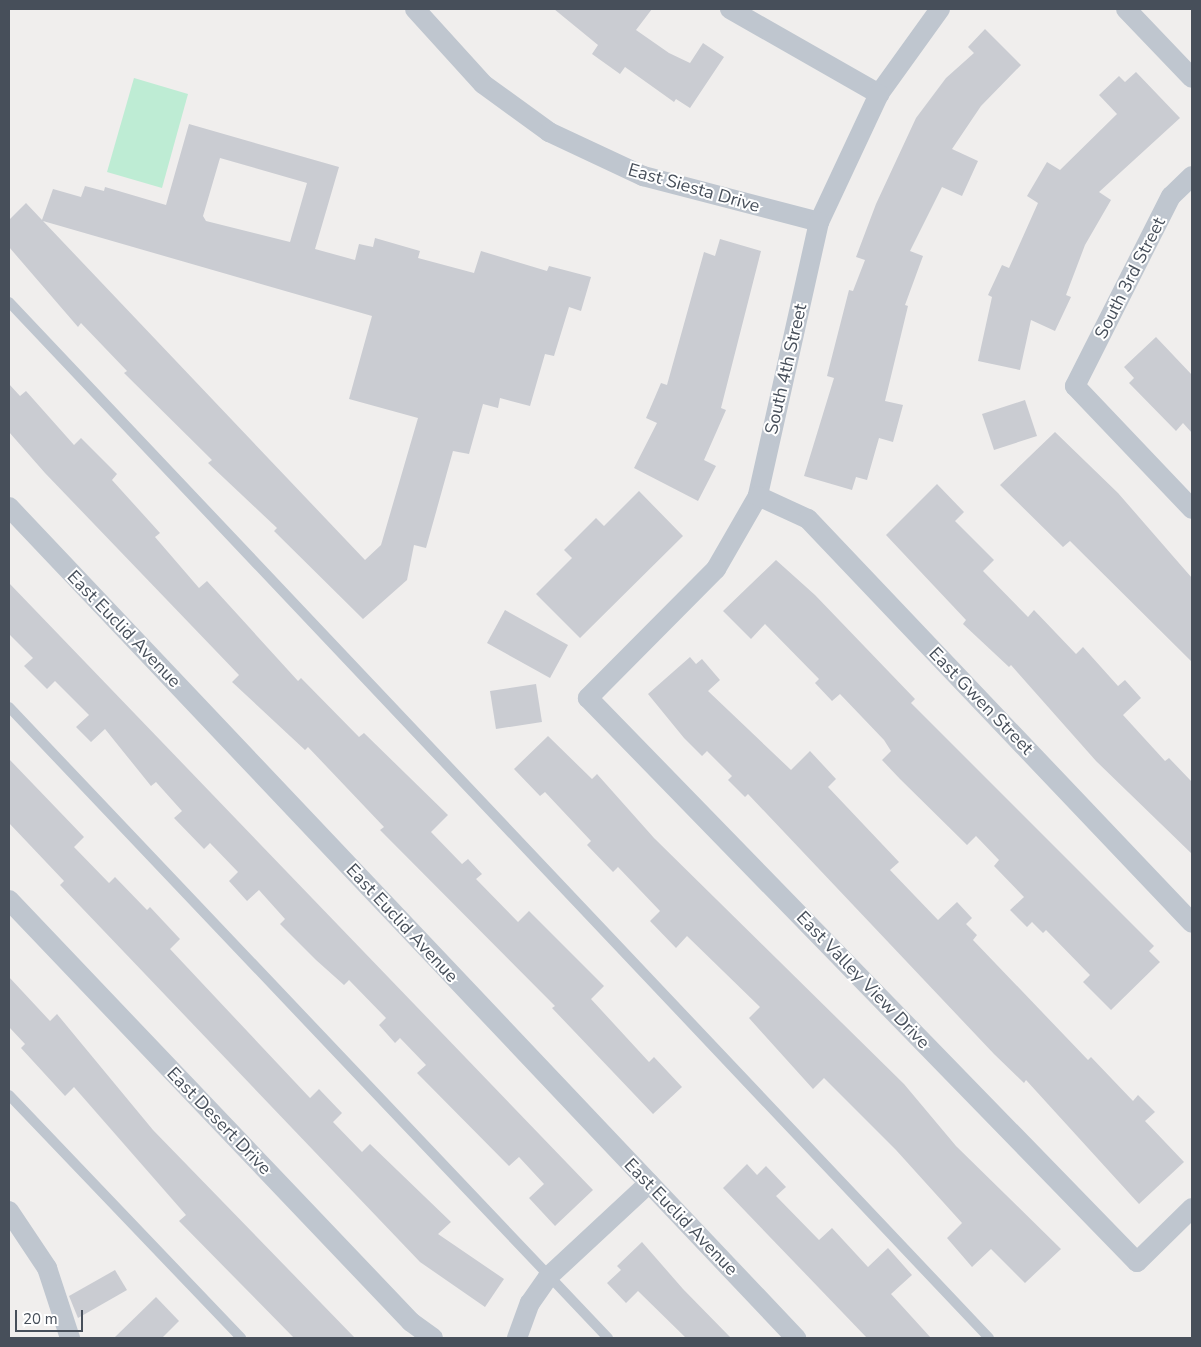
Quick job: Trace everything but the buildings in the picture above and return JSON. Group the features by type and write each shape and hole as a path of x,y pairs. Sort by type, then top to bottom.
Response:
{"street":[{"name":"East Siesta Drive","path":"415,9 482,84 549,132 643,176 819,222"},
{"path":"730,9 879,94"},
{"name":"South 4th Street","path":"588,698 716,569 758,496 819,222 879,94 940,9"},
{"path":"1126,9 1192,78"},
{"name":"South 3rd Street","path":"1192,176 1171,196 1075,386 1192,509"},
{"name":"East Gwen Street","path":"758,496 808,519 1192,923"},
{"name":"East Euclid Avenue","path":"12,516 796,1338"},
{"name":"East Valley View Drive","path":"588,698 1137,1262 1192,1208"},
{"name":"East Desert Drive","path":"9,900 411,1322 433,1338"},
{"path":"517,1338 530,1303 548,1277 649,1183"},
{"path":"9,1210 47,1268 70,1338"}],"lane":[{"path":"9,302 989,1338"},
{"path":"9,708 608,1338"},
{"path":"9,1095 241,1338"}],"green space":[{"path":"134,78 188,94 162,188 107,172"}]}
